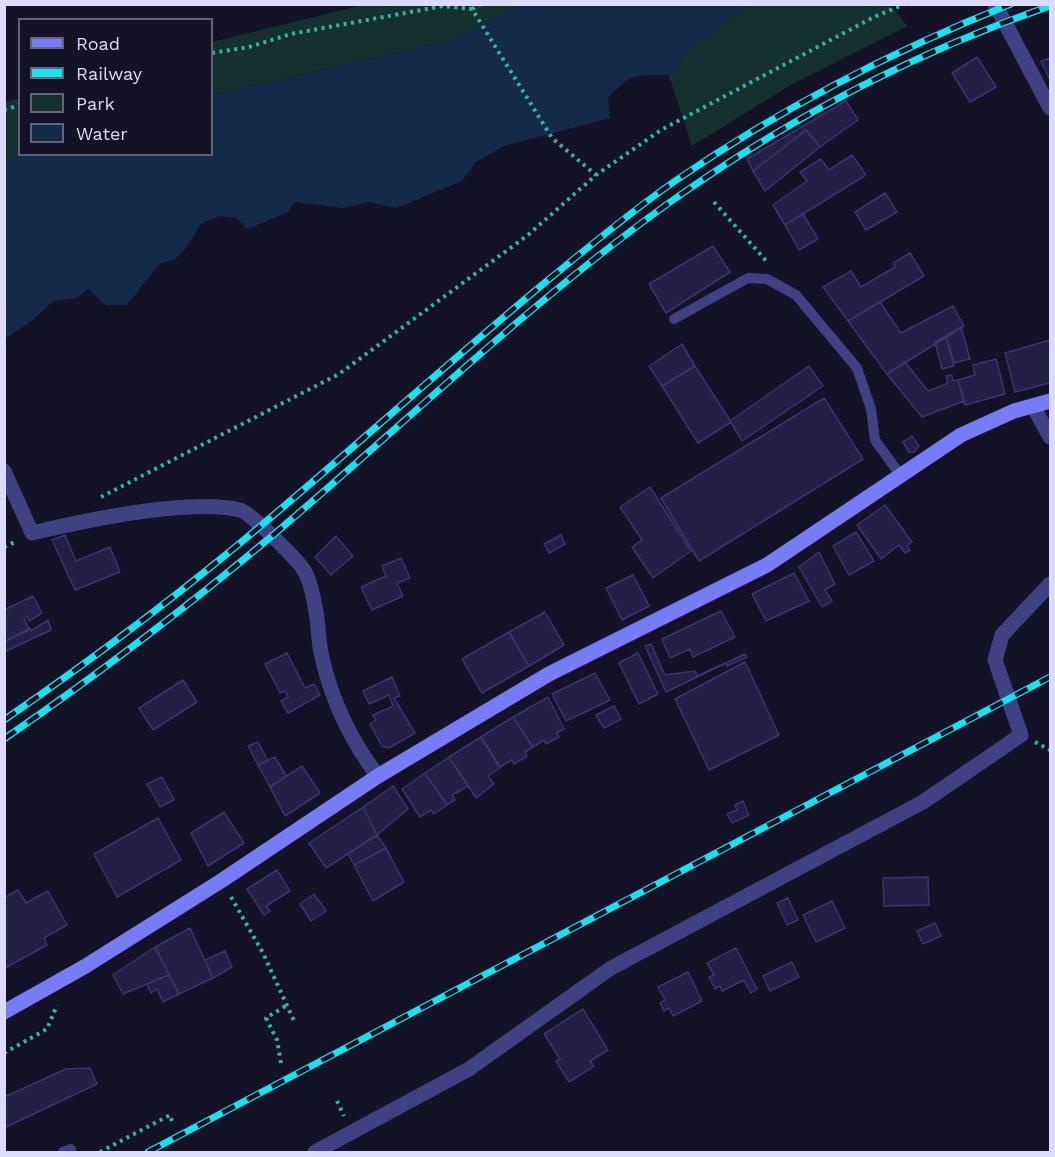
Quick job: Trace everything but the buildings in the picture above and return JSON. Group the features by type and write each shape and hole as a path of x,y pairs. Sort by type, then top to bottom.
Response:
{"main road":[{"path":"4,1012 84,967 221,881 378,776 549,674 767,565 961,435 1014,411 1050,402"}],"street":[{"path":"995,4 1050,108"},
{"path":"1033,406 1050,437"},
{"path":"4,471 32,533 66,525 203,506 242,510 262,526 305,571 316,612 322,658 341,713 361,754 378,776"},
{"path":"315,1152 469,1069 611,968 923,802 1021,735 995,660 1002,635 1050,584"}],"lane":[{"path":"674,319 748,278 767,279 796,295 856,368 871,409 875,440 901,476"}],"path":[{"path":"213,53 249,47 291,34 443,6 472,9 481,4"},
{"path":"93,502 339,374 528,235 596,175 662,130 874,17 905,4"},
{"path":"472,9 552,138 596,175"},
{"path":"714,202 774,270"},
{"path":"4,547 32,533"},
{"path":"221,881 289,1004 295,1023"},
{"path":"4,1053 47,1029 60,997"},
{"path":"281,1063 277,1040 266,1018 289,1004"},
{"path":"100,1152 170,1115 172,1121"}],"green space":[{"path":"363,5 521,5 454,40 213,95 213,42"},
{"path":"749,5 891,5 907,26 789,86 692,146 669,75 680,65 682,54"},
{"path":"18,98 18,156 23,156 5,161 4,103"}],"water":[{"path":"521,4 749,5 683,54 680,65 669,75 641,75 623,83 608,98 610,118 504,146 476,162 462,181 396,208 369,202 343,208 294,202 288,212 248,229 236,218 220,216 201,224 184,250 175,259 159,264 127,305 106,305 88,289 77,298 53,301 34,319 5,339 5,161 21,156 213,156 213,95 454,40"}],"railway":[{"path":"4,720 103,650 200,576 542,285 624,218 675,181 755,130 838,83 923,41 1011,4"},
{"path":"4,739 107,666 207,589 272,536 576,273 683,193 770,137 860,87 953,43 1050,6"},
{"path":"148,1152 1050,677"}]}
